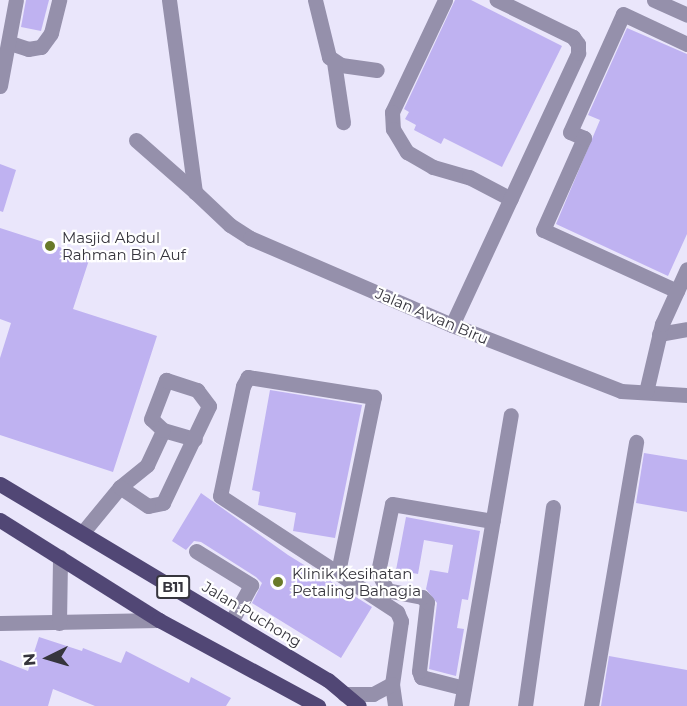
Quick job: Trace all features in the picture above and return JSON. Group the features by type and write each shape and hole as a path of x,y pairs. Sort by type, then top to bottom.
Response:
{"main road":[{"name":"Jalan Puchong","path":"0,484 231,622 344,694 359,706"},
{"name":"B11","path":"0,520 159,620 318,706"}],"street":[{"path":"0,86 10,43 16,0"},
{"path":"10,43 28,48 41,47 51,33 59,0"},
{"path":"169,0 195,192"},
{"path":"315,0 326,50 334,62 343,122"},
{"path":"445,0 392,112 393,129 407,152 433,167 469,177 511,199"},
{"path":"452,325 578,53 578,44 573,37 497,0"},
{"path":"654,0 687,15"},
{"path":"677,291 543,230 584,138 570,132 623,14 687,44"},
{"path":"334,62 377,70"},
{"name":"Jalan Awan Biru","path":"136,140 230,225 250,238 452,325 621,392 687,395"},
{"path":"646,392 659,334 687,268"},
{"path":"659,334 687,329"},
{"path":"338,572 374,397 248,377 243,386 220,496 397,612 402,621 392,684 395,706"},
{"path":"120,487 148,506 163,502 195,440 209,406 197,390 166,380 151,419 164,430 195,440"},
{"path":"461,706 511,416"},
{"path":"83,532 120,487 147,465 164,430"},
{"path":"591,706 636,442"},
{"path":"464,688 421,677 418,671 427,602 423,597 387,590 378,572 392,504 493,521"},
{"path":"525,706 553,507"},
{"path":"196,550 251,585 231,622"},
{"path":"59,623 60,557"},
{"path":"0,623 159,620"},
{"path":"344,694 373,694 392,684"}],"building":[{"path":"26,0 49,0 41,31 21,27"},
{"path":"455,0 471,0 562,46 502,167 444,138 441,144 414,130 416,125 405,119 409,112 404,109"},
{"path":"627,28 687,54 687,234 668,276 556,224 600,120 588,115"},
{"path":"0,164 16,170 3,212 0,211"},
{"path":"0,228 90,257 73,309 157,336 113,472 0,435 0,358 11,323 0,319"},
{"path":"270,390 362,405 335,538 293,531 296,513 258,505 260,492 252,490"},
{"path":"644,453 687,460 687,512 636,503"},
{"name":"Klinik Kesihatan Petaling Bahagia","path":"201,493 288,555 372,607 341,658 252,603 262,583 256,577 201,542 194,541 186,550 172,541"},
{"path":"406,517 480,531 468,600 462,599 457,628 464,629 456,676 429,669 437,603 426,589 430,570 448,573 453,545 424,540 418,574 396,570"},
{"path":"39,637 82,651 83,648 121,663 126,651 189,683 191,677 231,698 226,706 95,706 53,689 48,706 0,706 0,660 28,671"},
{"path":"609,656 687,670 687,706 601,706"}],"place":[{"name":"Masjid Abdul Rahman Bin Auf","path":"50,246"},
{"name":"Klinik Kesihatan Petaling Bahagia","path":"278,582"}]}
